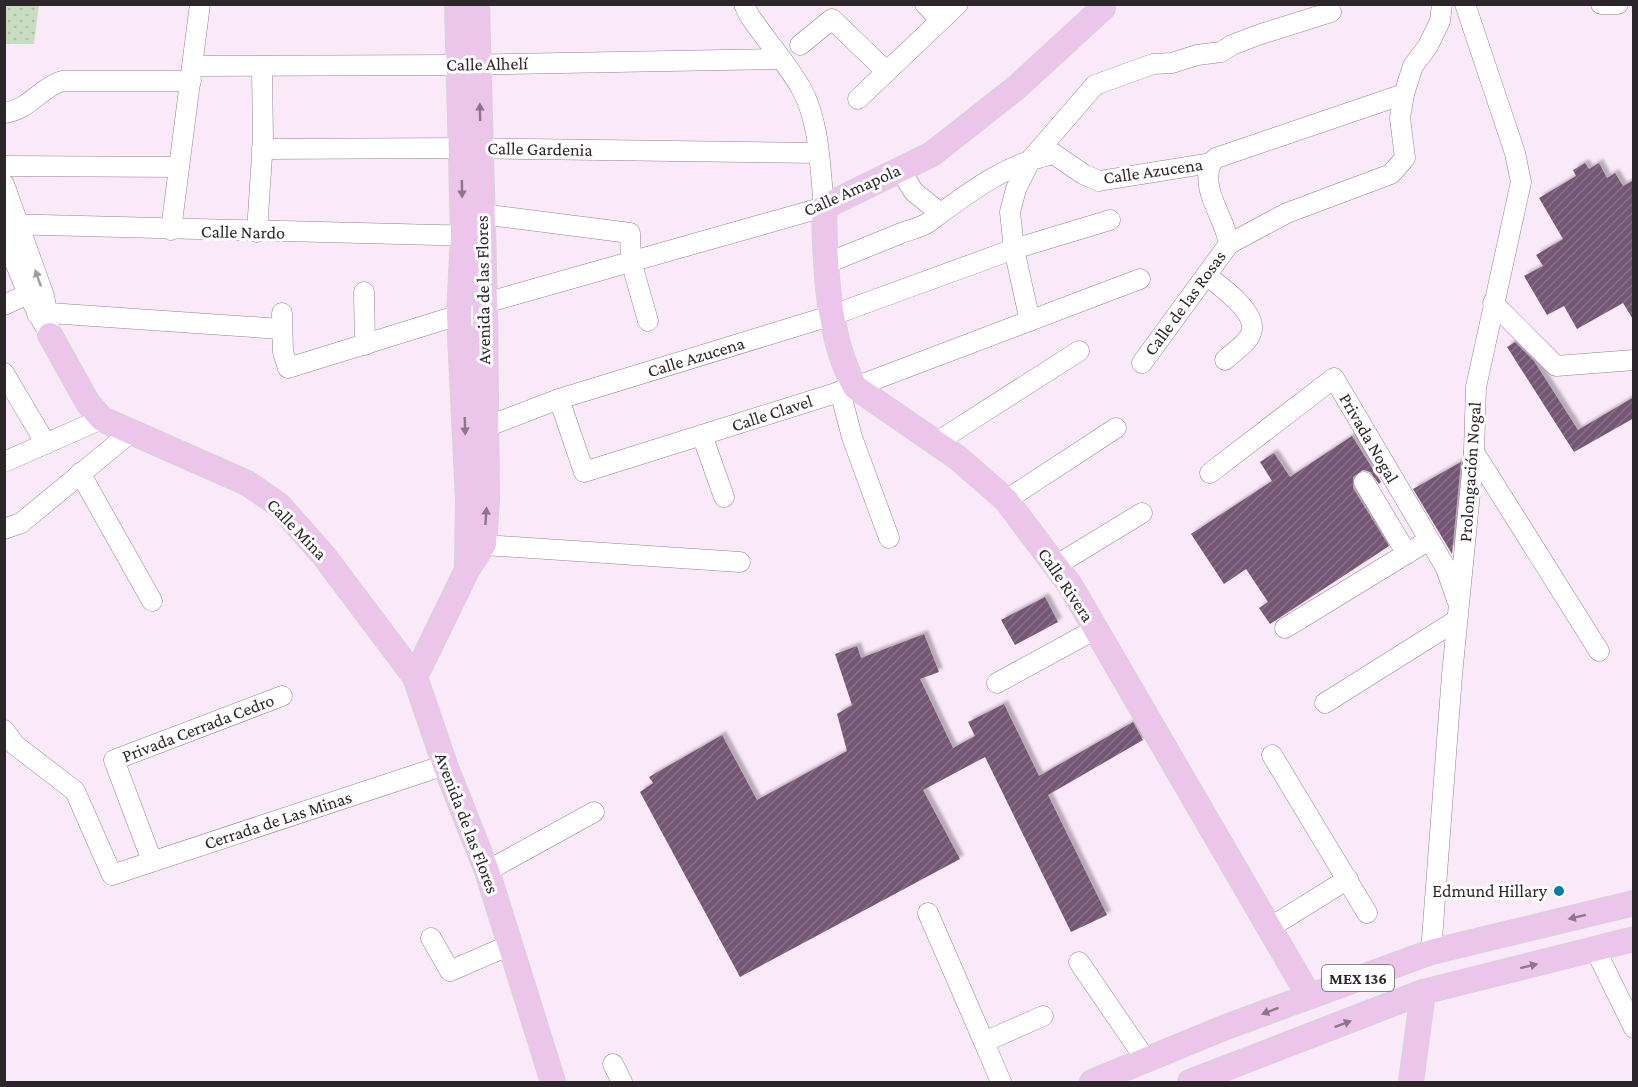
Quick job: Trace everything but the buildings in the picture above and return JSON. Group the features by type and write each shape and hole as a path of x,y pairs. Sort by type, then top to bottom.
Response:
{"main road":[{"name":"Avenida de las Flores","path":"457,4 470,65"},
{"name":"Avenida de las Flores","path":"476,544 475,389 485,310 475,229 471,148 470,65 477,4"},
{"name":"Calle Amapola","path":"824,207 932,154 1017,87 1106,6"},
{"path":"824,207 825,264 848,389"},
{"name":"Avenida de las Flores","path":"475,229 459,315 486,427 487,499 467,570 415,677 444,765 487,871 553,1083"},
{"path":"45,321 88,403 102,419"},
{"name":"Calle Rivera","path":"848,389 937,442 1006,500 1055,566 1096,629 1309,996"},
{"name":"Calle Mina","path":"102,419 247,483 279,505 338,574 415,677"},
{"name":"MEX 136","path":"1092,1083 1309,996 1431,952 1634,903"},
{"name":"MEX 136","path":"1190,1083 1423,992 1634,939"},
{"path":"1411,1083 1423,992"}],"street":[{"path":"171,230 200,4"},
{"path":"744,4 748,15 801,89 811,117 824,207"},
{"path":"925,4 941,20"},
{"path":"858,99 958,4"},
{"path":"1211,164 1206,175 1220,219 1227,231 1229,244 1287,213 1391,174 1405,158 1400,118 1404,94 1413,66 1428,46 1440,21 1442,4"},
{"name":"Prolongación Nogal","path":"1431,952 1458,613 1474,452 1476,387 1521,182 1515,153 1465,4"},
{"path":"1601,4 1617,4"},
{"path":"1030,321 1014,249 1010,212 1016,189 1031,159 1095,85 1153,64 1172,63 1197,55 1221,52 1258,35 1331,12"},
{"path":"800,45 832,19 887,72"},
{"name":"Calle Alhelí","path":"4,113 31,103 50,85 62,81 262,67 780,59"},
{"path":"257,232 262,149 262,67"},
{"name":"Calle Azucena","path":"825,264 927,223 939,212 1009,168 1031,159 1054,154 1083,174 1099,180 1211,164 1216,158 1404,94"},
{"name":"Calle Gardenia","path":"262,149 471,148 818,153"},
{"path":"4,166 179,167"},
{"path":"900,170 914,192 939,212"},
{"path":"4,184 9,228 28,294 45,321"},
{"name":"Calle Amapola","path":"485,310 631,261 824,207"},
{"name":"Calle Azucena","path":"486,427 559,399 833,315 1014,249 1110,220"},
{"path":"9,228 45,321"},
{"name":"Calle Nardo","path":"9,228 257,232 475,229 630,233 631,261"},
{"name":"Calle de las Rosas","path":"1142,363 1229,244"},
{"path":"631,261 648,321"},
{"path":"1206,275 1242,307 1253,330 1250,337 1225,360"},
{"name":"Calle Clavel","path":"559,399 584,472 848,389 1140,279"},
{"path":"364,292 365,345"},
{"path":"4,304 28,294"},
{"path":"1493,303 1556,366 1634,360"},
{"path":"45,321 281,321 288,368 459,315 485,310"},
{"path":"937,442 1079,351"},
{"path":"4,373 46,444"},
{"name":"Privada Nogal","path":"1210,473 1334,378 1446,568 1458,613"},
{"path":"848,389 852,437 889,538"},
{"path":"4,462 102,419"},
{"path":"1006,500 1116,428"},
{"path":"4,529 21,523 130,433"},
{"path":"702,435 724,497"},
{"path":"1474,452 1599,651"},
{"path":"80,473 152,601"},
{"path":"1364,482 1407,554"},
{"path":"1055,566 1142,513"},
{"path":"1285,628 1429,540"},
{"path":"476,544 740,562"},
{"path":"1325,703 1458,613"},
{"path":"997,683 1096,629"},
{"name":"Privada Cerrada Cedro","path":"152,861 114,760 282,696"},
{"name":"Cerrada de Las Minas","path":"4,730 15,745 75,791 112,875 444,765"},
{"path":"1272,755 1367,913"},
{"path":"487,871 594,812"},
{"path":"1269,927 1348,879"},
{"path":"928,913 1001,1083"},
{"path":"431,938 450,971 510,945"},
{"path":"1595,949 1632,1029 1634,1028"},
{"path":"1079,962 1146,1060"},
{"path":"984,1042 1043,1016"},
{"path":"613,1064 622,1083"}],"green space":[{"path":"5,4 39,5 34,44 5,44"}],"place":[{"name":"Edmund Hillary","path":"1559,891"}]}
